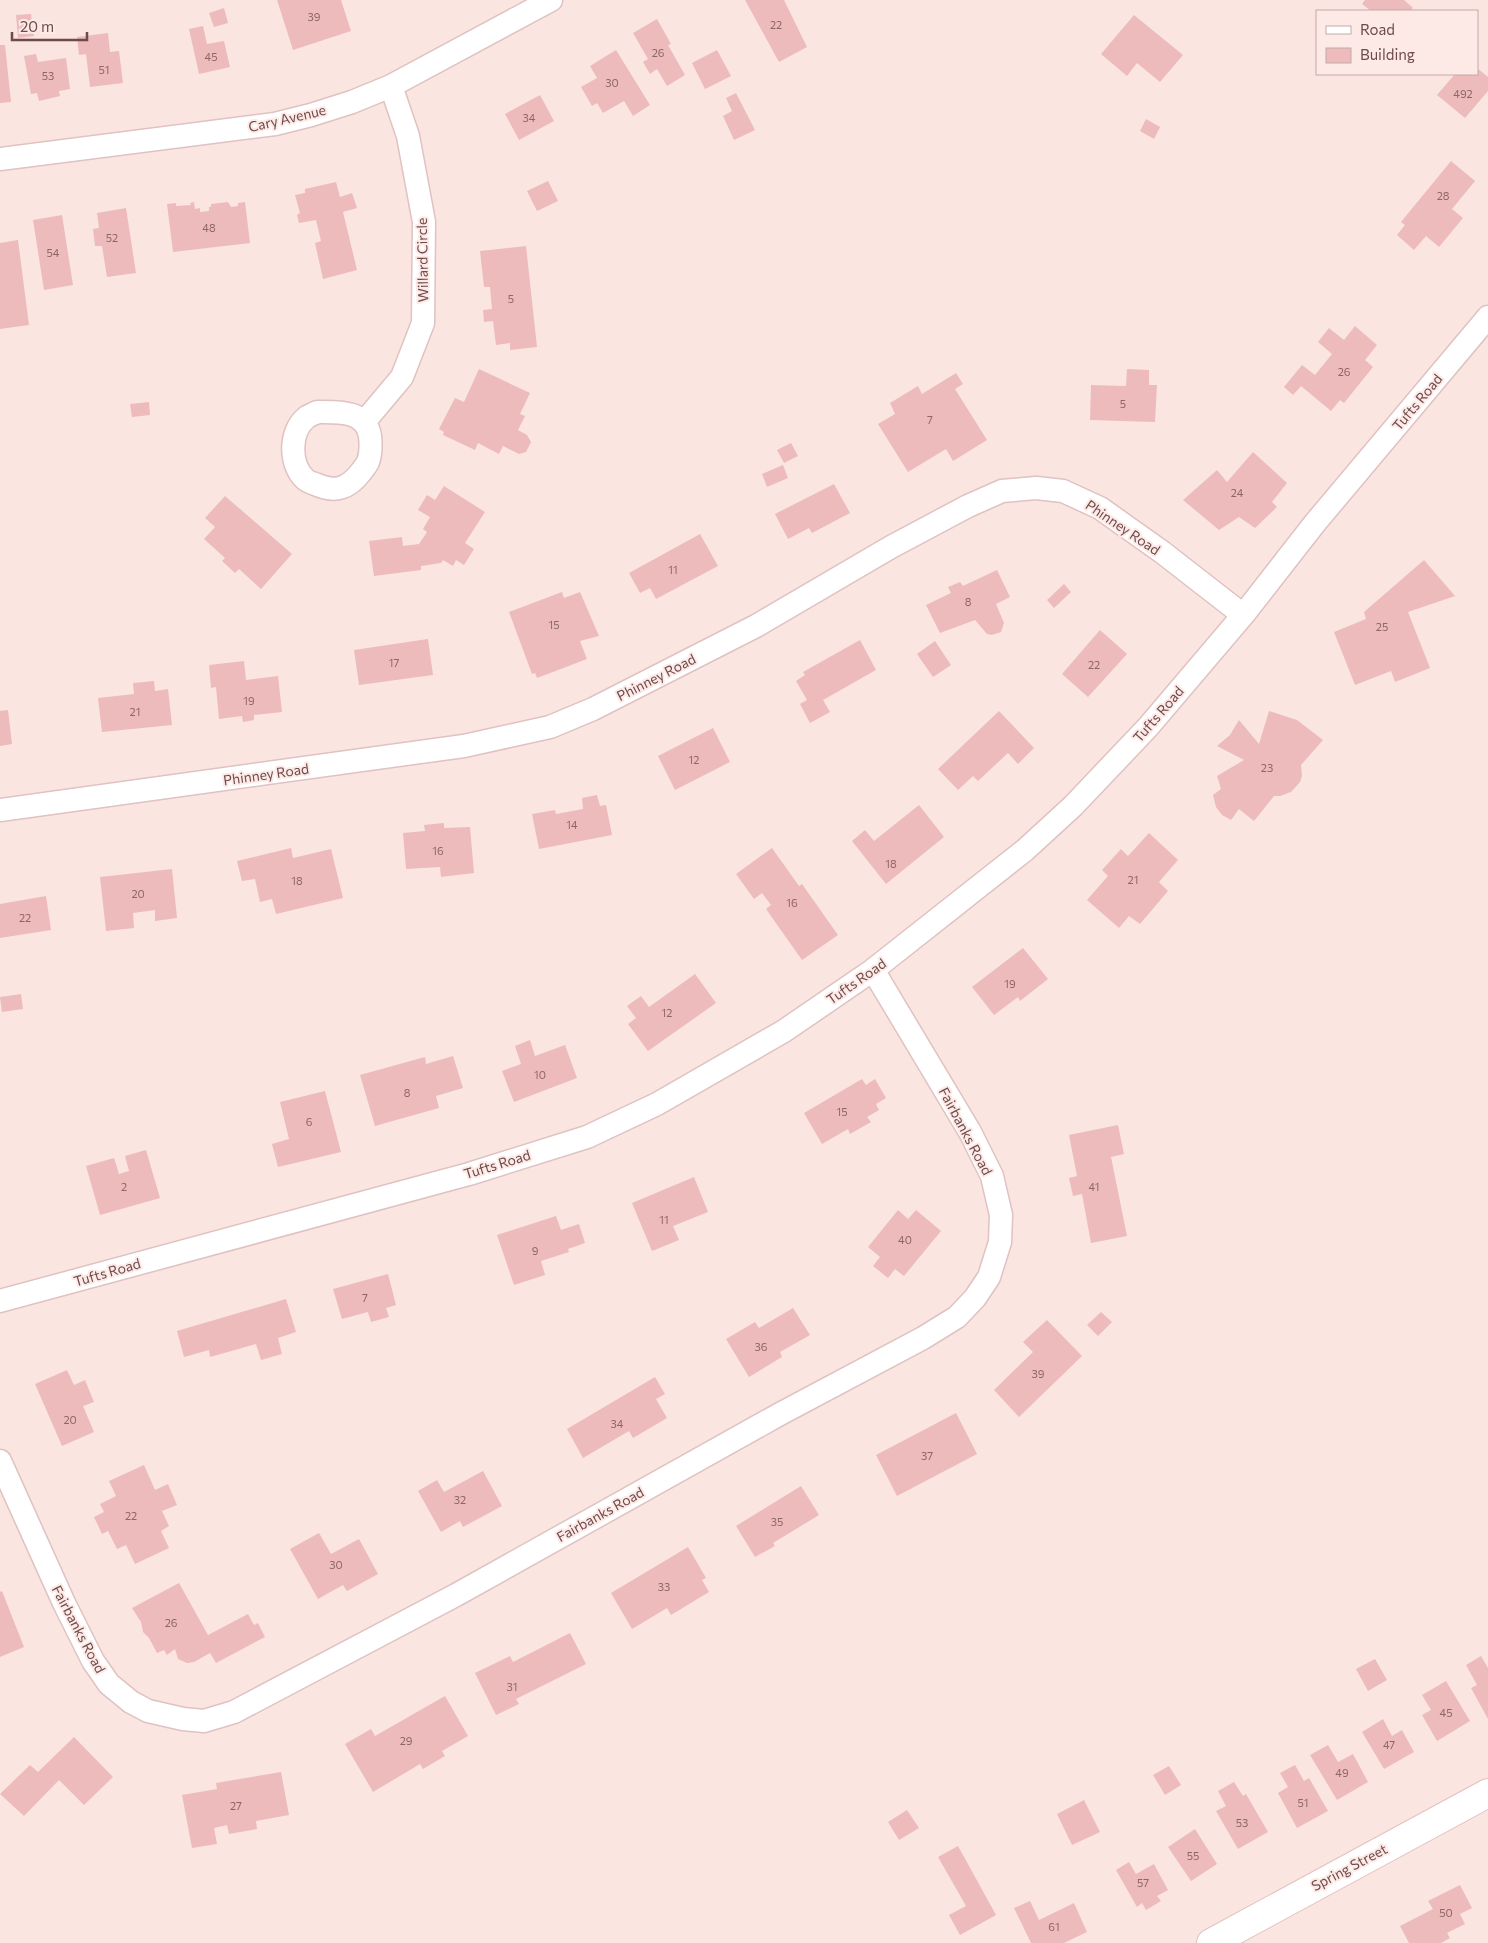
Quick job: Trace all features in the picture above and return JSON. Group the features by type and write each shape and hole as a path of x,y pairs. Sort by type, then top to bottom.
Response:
{"main road":[{"name":"Spring Street","path":"1211,1943 1488,1793"}],"street":[{"name":"Cary Avenue","path":"0,159 274,124 311,115 352,102 392,86 551,0"},
{"name":"Willard Circle","path":"364,421 402,377 423,323 424,222 408,136 392,86"},
{"name":"Tufts Road","path":"0,1301 469,1174 587,1136 656,1104 784,1031 874,970 1025,850 1074,806 1148,727 1243,615 1315,523 1488,317"},
{"name":"Phinney Road","path":"0,810 464,746 550,726 593,709 756,626 891,547 968,506 1002,491 1036,488 1063,491 1100,508 1162,552 1243,615"},
{"name":"Fairbanks Road","path":"0,1461 92,1661 110,1684 131,1702 148,1711 183,1719 204,1720 234,1712 447,1599 780,1414 923,1338 957,1317 975,1298 989,1277 1000,1242 1001,1215 992,1176 970,1132 874,970"}],"building":[{"path":"277,0 341,0 351,31 293,50"},
{"path":"745,0 784,0 807,47 779,62"},
{"path":"1365,0 1404,0 1413,8 1411,10 1370,10 1362,4"},
{"path":"224,8 228,23 214,27 209,13"},
{"path":"31,14 34,36 18,38 16,15"},
{"path":"1134,15 1183,55 1160,82 1137,63 1127,76 1101,54"},
{"path":"657,19 671,44 668,45 685,75 667,86 657,69 650,74 643,62 648,59 633,33"},
{"path":"203,26 207,44 224,41 230,67 199,74 189,29"},
{"path":"108,33 110,52 119,51 123,83 90,87 86,54 79,55 77,37"},
{"path":"0,45 5,45 11,102 0,103"},
{"path":"616,50 650,105 633,116 624,101 603,113 597,103 592,106 581,87 597,78 590,66"},
{"path":"717,50 731,76 705,89 692,63"},
{"path":"36,54 38,62 66,58 70,89 59,91 60,96 39,101 37,93 31,94 24,56"},
{"path":"1478,69 1488,77 1488,91 1465,118 1437,95 1454,75 1478,75"},
{"path":"736,93 755,130 734,140 723,116 732,111 726,98"},
{"path":"540,95 554,121 519,140 505,114"},
{"path":"1146,119 1160,127 1154,139 1140,131"},
{"path":"1451,161 1475,181 1452,209 1463,218 1439,247 1426,236 1414,250 1397,235 1405,225 1401,222"},
{"path":"548,181 558,201 537,211 527,191"},
{"path":"336,182 340,197 352,193 357,208 343,212 357,270 323,279 315,243 321,241 316,220 299,223 297,215 300,213 295,195 305,193 305,189"},
{"path":"194,202 195,209 200,208 200,212 209,211 211,204 228,202 231,207 245,202 250,243 173,252 167,204 176,203 176,206 191,205 190,203"},
{"path":"126,208 136,273 107,277 102,246 95,246 93,229 99,228 97,213"},
{"path":"62,215 73,285 44,290 33,220"},
{"path":"18,240 29,325 0,329 0,243"},
{"path":"526,246 537,347 510,350 510,343 496,345 493,321 484,322 483,310 492,309 490,287 484,287 480,251"},
{"path":"1355,326 1377,345 1365,360 1373,367 1344,403 1340,400 1331,411 1301,386 1293,395 1284,387 1302,365 1315,375 1332,354 1318,342 1329,328 1344,340"},
{"path":"479,369 530,393 520,414 525,416 518,430 527,435 531,442 526,452 519,454 503,446 499,454 478,443 475,450 443,435 444,432 439,429 455,398 464,402"},
{"path":"1127,369 1149,370 1149,385 1157,385 1155,422 1090,420 1091,385 1126,386"},
{"path":"956,373 963,384 955,389 987,440 953,461 946,449 908,472 878,424 895,414 890,403 918,386 922,394"},
{"path":"149,402 150,415 132,417 130,404"},
{"path":"791,443 798,456 784,463 777,450"},
{"path":"1253,452 1287,483 1272,502 1277,507 1255,528 1239,517 1219,530 1183,500 1217,470 1227,482"},
{"path":"783,465 788,478 767,487 762,474"},
{"path":"834,484 850,513 812,533 809,528 788,539 775,514"},
{"path":"444,486 485,512 465,543 474,549 464,565 456,560 453,566 443,560 441,563 421,566 421,570 374,576 369,541 402,537 403,546 419,544 427,532 423,529 430,517 418,510 427,495 435,500"},
{"path":"225,496 292,554 261,589 239,569 235,573 222,561 225,558 204,539 215,527 205,518"},
{"path":"700,534 718,566 656,599 650,588 640,593 629,573"},
{"path":"1424,560 1455,596 1408,612 1430,668 1395,682 1391,671 1355,685 1334,632 1366,619 1364,612"},
{"path":"997,570 1010,597 996,604 1004,623 1001,632 992,635 987,634 975,620 940,633 926,605 951,593 948,587 960,582 963,586"},
{"path":"1064,584 1071,592 1054,608 1047,600"},
{"path":"562,592 564,598 580,592 599,636 580,641 587,659 537,678 535,673 532,674 509,612"},
{"path":"1100,630 1127,654 1088,697 1062,674"},
{"path":"428,639 433,675 359,685 354,650"},
{"path":"860,640 876,670 823,700 830,712 810,723 800,704 807,700 796,681 805,675 803,672"},
{"path":"935,641 951,665 933,677 917,654"},
{"path":"244,661 246,680 278,676 282,712 254,715 254,720 243,722 242,716 219,719 216,687 211,688 209,665"},
{"path":"154,681 155,691 168,689 172,725 102,732 98,698 134,694 133,683"},
{"path":"8,710 12,744 0,746 0,711"},
{"path":"999,711 1034,748 1018,764 1008,753 978,781 973,776 958,790 938,769"},
{"path":"1269,711 1297,720 1323,740 1301,765 1302,776 1300,782 1291,792 1274,796 1254,821 1239,809 1231,820 1222,815 1216,807 1213,795 1221,789 1217,776 1244,760 1217,746 1230,735 1239,720 1259,744"},
{"path":"713,728 730,762 675,790 658,756"},
{"path":"597,795 600,806 606,805 612,835 539,849 532,814 555,810 556,814 583,809 582,798"},
{"path":"919,805 944,837 886,884 852,841 865,830 874,841"},
{"path":"444,823 444,828 470,827 474,873 441,877 440,867 406,869 403,833 425,831 424,825"},
{"path":"1149,833 1178,860 1159,882 1168,891 1140,924 1129,916 1119,928 1087,900 1108,876 1102,870 1121,849 1128,856"},
{"path":"291,848 293,858 331,849 343,898 276,914 272,899 260,902 255,879 242,881 237,861"},
{"path":"772,848 799,886 802,884 838,935 802,960 766,909 771,905 762,893 754,899 736,874"},
{"path":"172,869 177,918 155,921 155,910 133,913 134,928 106,931 100,877"},
{"path":"46,896 51,930 0,938 0,904"},
{"path":"1023,948 1048,979 1020,1001 1018,997 994,1015 972,987"},
{"path":"695,974 716,1003 648,1051 628,1024 636,1018 627,1006 641,996 649,1007"},
{"path":"21,994 23,1009 2,1012 0,997"},
{"path":"530,1040 535,1056 565,1045 577,1078 514,1102 502,1071 521,1064 515,1046"},
{"path":"453,1056 463,1088 436,1096 439,1108 375,1126 360,1075 425,1057 426,1064"},
{"path":"862,1079 866,1085 875,1079 886,1098 876,1104 879,1110 867,1117 871,1122 850,1134 848,1129 822,1144 804,1113"},
{"path":"325,1091 341,1152 278,1167 272,1144 289,1139 280,1102"},
{"path":"1118,1125 1124,1154 1111,1157 1127,1236 1091,1243 1082,1194 1073,1196 1069,1178 1077,1176 1069,1135"},
{"path":"146,1150 160,1198 100,1215 86,1166 114,1158 119,1174 129,1171 125,1156"},
{"path":"694,1177 708,1212 673,1226 679,1240 652,1251 632,1203"},
{"path":"898,1210 908,1219 916,1210 941,1231 904,1276 895,1269 888,1278 873,1266 880,1257 868,1247"},
{"path":"556,1216 561,1230 579,1224 585,1243 568,1249 569,1252 541,1261 545,1275 514,1285 497,1235"},
{"path":"388,1274 396,1305 386,1308 389,1317 371,1322 368,1312 342,1319 333,1289"},
{"path":"286,1299 296,1332 278,1338 282,1354 261,1360 256,1344 210,1357 209,1350 184,1357 177,1331"},
{"path":"793,1308 810,1335 780,1352 782,1357 749,1377 726,1339 755,1322 759,1328"},
{"path":"1101,1312 1112,1322 1098,1336 1087,1325"},
{"path":"1047,1320 1082,1356 1019,1417 994,1390 1033,1352 1023,1342"},
{"path":"67,1370 74,1385 85,1380 94,1402 83,1406 94,1432 62,1446 35,1384"},
{"path":"655,1377 665,1394 656,1399 667,1418 633,1438 629,1431 583,1458 567,1429"},
{"path":"956,1413 977,1454 897,1496 876,1455"},
{"path":"144,1465 155,1490 168,1484 177,1505 162,1511 169,1526 161,1531 169,1548 135,1564 126,1545 117,1549 108,1531 102,1534 94,1517 104,1512 100,1504 116,1496 109,1481"},
{"path":"483,1471 502,1506 463,1527 460,1521 441,1532 418,1491 437,1480 444,1492"},
{"path":"801,1486 819,1515 773,1543 775,1546 755,1557 736,1526"},
{"path":"319,1533 331,1554 359,1539 378,1574 347,1591 343,1585 318,1599 290,1549"},
{"path":"688,1547 706,1578 702,1580 709,1592 671,1615 667,1608 632,1629 611,1593"},
{"path":"179,1583 208,1635 248,1614 254,1625 258,1623 265,1637 216,1663 210,1653 194,1662 187,1663 178,1659 175,1649 167,1655 164,1650 157,1653 149,1638 143,1632 141,1622 132,1608"},
{"path":"2,1591 24,1647 0,1657 0,1592"},
{"path":"570,1633 586,1664 516,1699 519,1704 496,1715 475,1673 510,1656 513,1662"},
{"path":"1481,1656 1488,1668 1488,1719 1471,1688 1477,1685 1466,1665"},
{"path":"1375,1659 1387,1680 1368,1691 1356,1669"},
{"path":"1446,1681 1470,1721 1437,1741 1422,1715 1431,1710 1422,1695"},
{"path":"445,1696 468,1736 442,1751 445,1756 423,1769 420,1764 373,1792 345,1744 371,1729 375,1736"},
{"path":"1383,1719 1392,1736 1402,1730 1414,1752 1384,1769 1362,1732"},
{"path":"74,1737 113,1777 84,1805 59,1780 24,1816 0,1794 30,1765 38,1772"},
{"path":"1328,1745 1338,1762 1353,1754 1368,1782 1337,1800 1310,1755"},
{"path":"1295,1765 1304,1781 1309,1778 1328,1811 1297,1828 1278,1793 1288,1787 1280,1773"},
{"path":"1169,1766 1181,1785 1165,1795 1153,1775"},
{"path":"281,1772 289,1815 256,1821 257,1829 229,1834 227,1825 214,1828 217,1844 192,1848 182,1795 217,1789 216,1783"},
{"path":"1234,1782 1243,1796 1246,1794 1268,1832 1238,1849 1216,1811 1226,1806 1218,1791"},
{"path":"1084,1800 1100,1832 1072,1845 1057,1814"},
{"path":"907,1810 919,1828 899,1840 888,1822"},
{"path":"1195,1829 1217,1864 1191,1881 1168,1847"},
{"path":"958,1846 996,1915 960,1935 949,1915 966,1906 938,1857"},
{"path":"1129,1862 1136,1874 1154,1864 1168,1890 1157,1896 1161,1901 1146,1910 1142,1903 1137,1907 1116,1870"},
{"path":"1460,1885 1472,1908 1460,1914 1465,1924 1447,1933 1450,1938 1441,1943 1409,1943 1400,1926 1433,1909 1428,1901"},
{"path":"1030,1901 1039,1920 1074,1903 1087,1932 1064,1943 1031,1943 1014,1908"}]}
